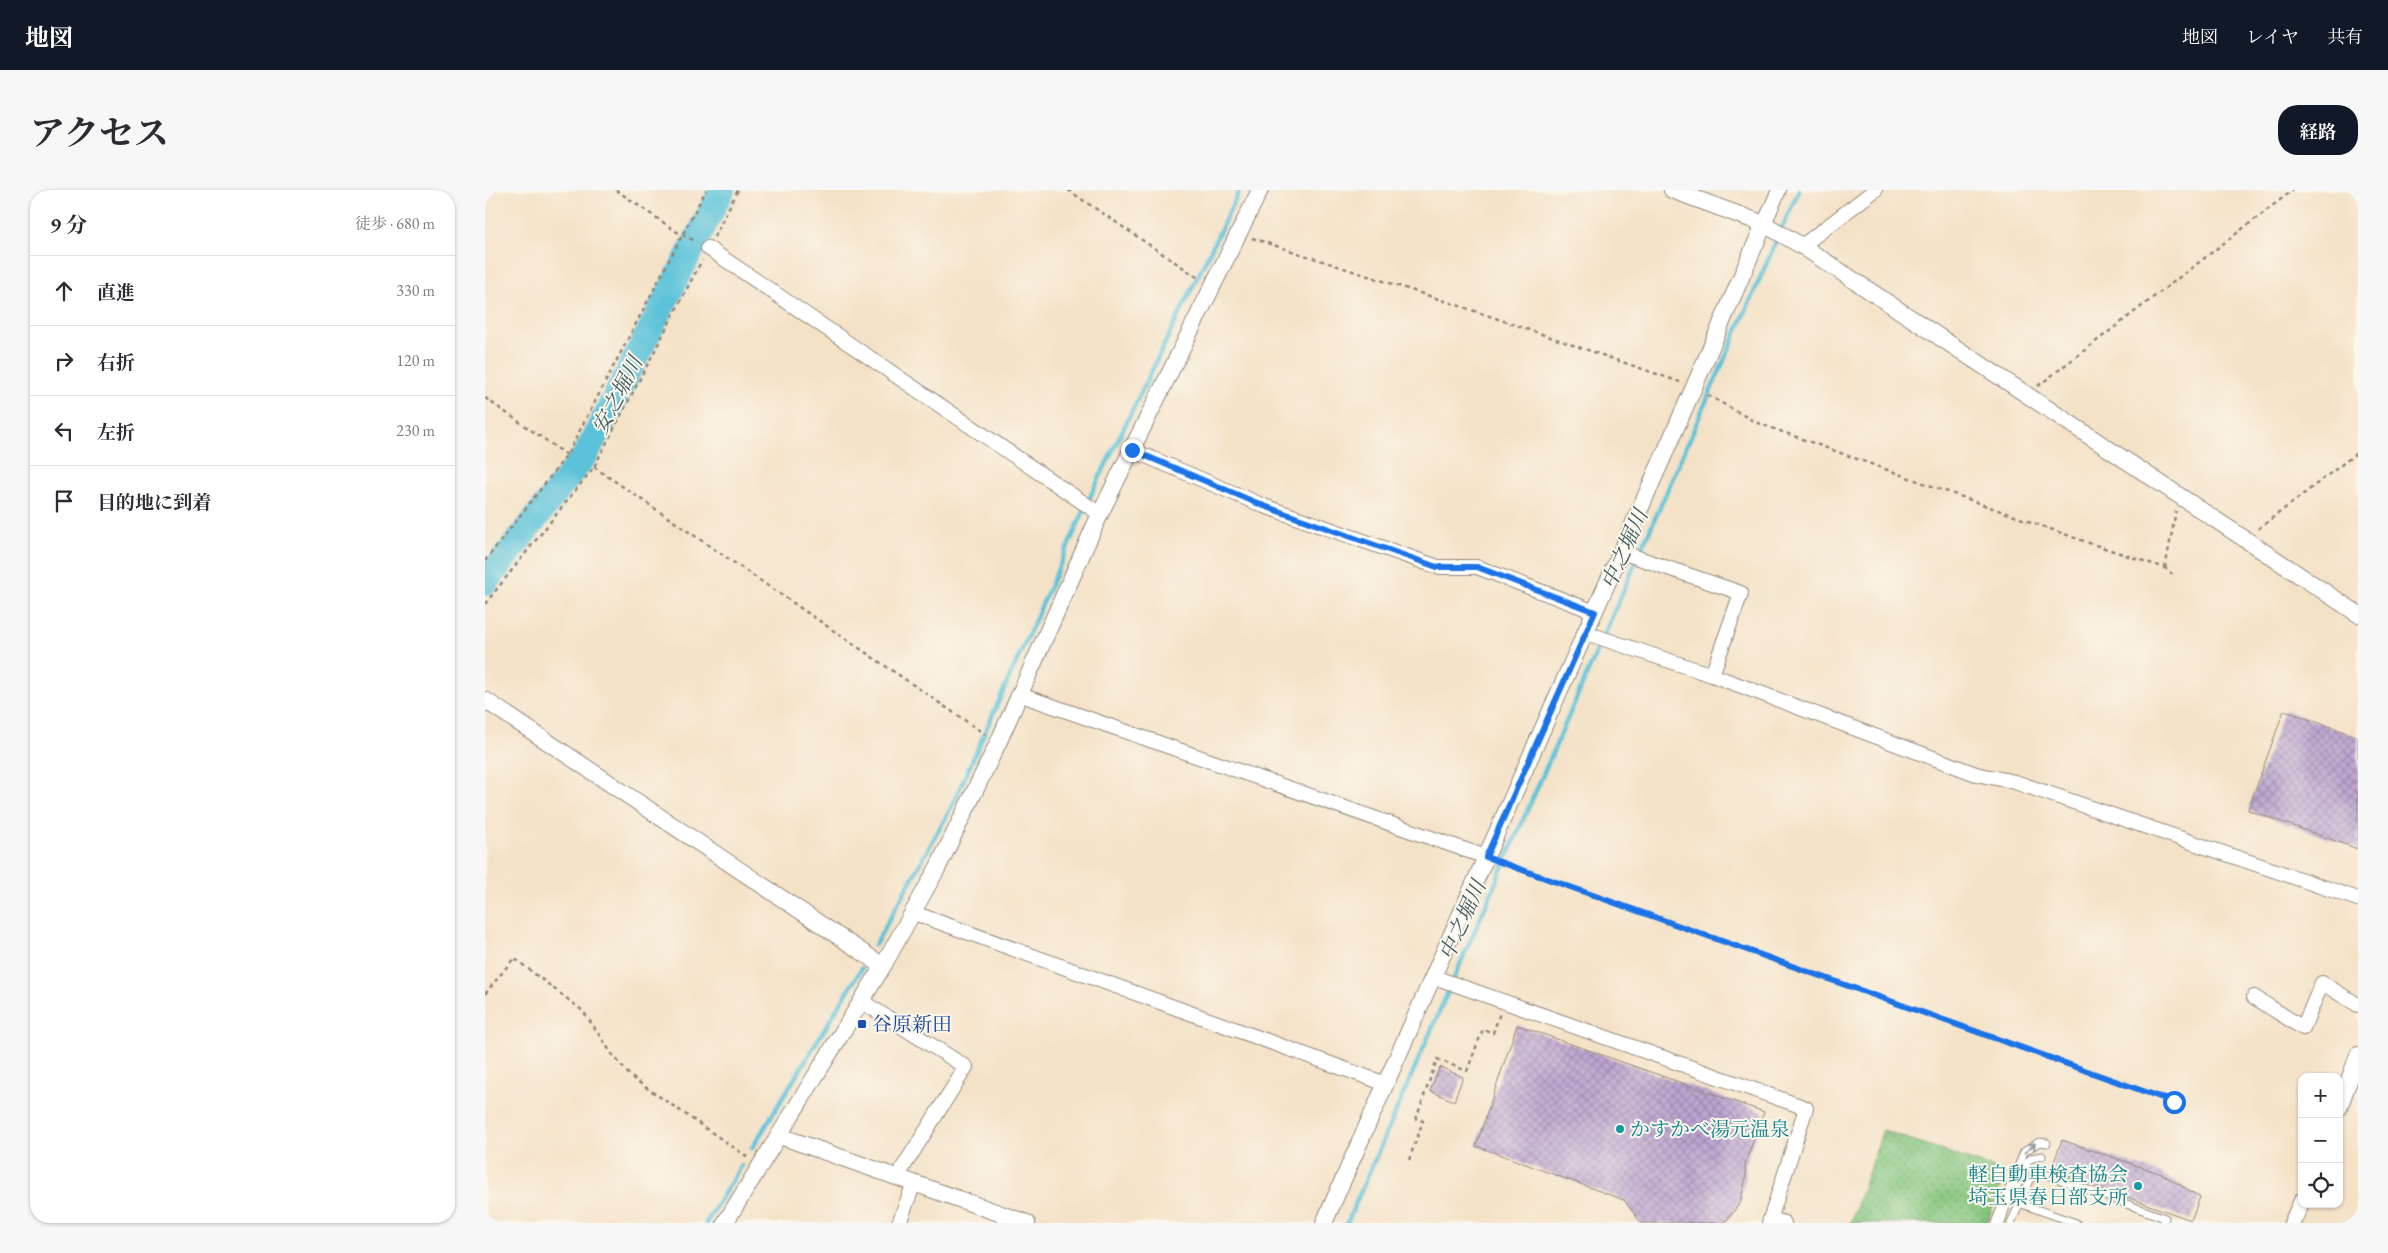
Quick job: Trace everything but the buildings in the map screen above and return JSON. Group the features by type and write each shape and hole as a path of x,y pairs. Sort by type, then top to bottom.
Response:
{"street":[{"path":"725,1223 780,1136 914,913 964,815 1098,512 1132,450 1260,190"},
{"path":"1672,190 1768,226 1795,242 2358,614"},
{"path":"1324,1223 1386,1084 1439,979 1486,857 1694,387 1768,226 1779,190"},
{"path":"1795,242 1875,190"},
{"path":"708,248 1098,512"},
{"path":"1132,450 1264,506 1437,567 1477,567 1595,612"},
{"path":"1621,552 1741,593 1712,676"},
{"path":"1586,633 1712,676 1976,774 2015,782 2358,899"},
{"path":"1018,694 1486,857"},
{"path":"485,700 883,966"},
{"path":"914,913 1386,1084"},
{"path":"1439,979 1806,1108 1775,1222"},
{"path":"2254,997 2303,1028 2322,983 2358,1005"},
{"path":"861,1001 966,1067 897,1177"},
{"path":"2343,1097 2358,1055"},
{"path":"780,1136 1027,1223"},
{"path":"899,1223 914,1183"},
{"path":"2292,1223 2299,1208"}],"lane":[{"path":"1995,1223 2024,1152 2039,1142 2047,1143"},
{"path":"2001,1223 2008,1200 2021,1179 2028,1161 2042,1156"},
{"path":"2011,1223 2030,1180 2037,1173 2042,1173 2165,1218 2163,1223"},
{"path":"2019,1202 2076,1223"}],"path":[{"path":"616,190 684,235"},
{"path":"485,561 567,455 706,190"},
{"path":"485,604 593,467 738,190"},
{"path":"1068,190 1205,283"},
{"path":"2023,393 2043,383 2293,190"},
{"path":"1239,234 1469,309 1694,387 1755,422 2089,544 2165,568 2172,574"},
{"path":"485,398 567,455"},
{"path":"2246,539 2358,452"},
{"path":"593,467 976,728"},
{"path":"2165,568 2179,497"},
{"path":"1486,857 2174,1102"},
{"path":"485,994 514,958 583,1011 612,1054 631,1076 761,1166"},
{"path":"1409,1160 1423,1121 1416,1119 1437,1059 1467,1071 1483,1029 1493,1033 1503,1002"}],"green space":[{"path":"1883,1130 2005,1172 1987,1223 1851,1223"}],"waterway":[{"name":"安之堀川","path":"485,583 586,454 722,190"},
{"path":"875,945 951,808 1092,493 1240,190"},
{"name":"中之堀川","path":"1781,230 1799,190"},
{"name":"中之堀川","path":"1347,1223 1778,237"},
{"path":"752,1148 862,968"},
{"path":"706,1223 741,1166"}],"place":[{"name":"谷原新田","path":"862,1024"},
{"name":"かすかべ湯元温泉","path":"1620,1129"},
{"name":"軽自動車検査協会 埼玉県春日部支所","path":"2138,1186"}],"route":[{"path":"1132,450 1264,506 1437,567 1477,567 1595,612 1486,857 2174,1102"}]}
